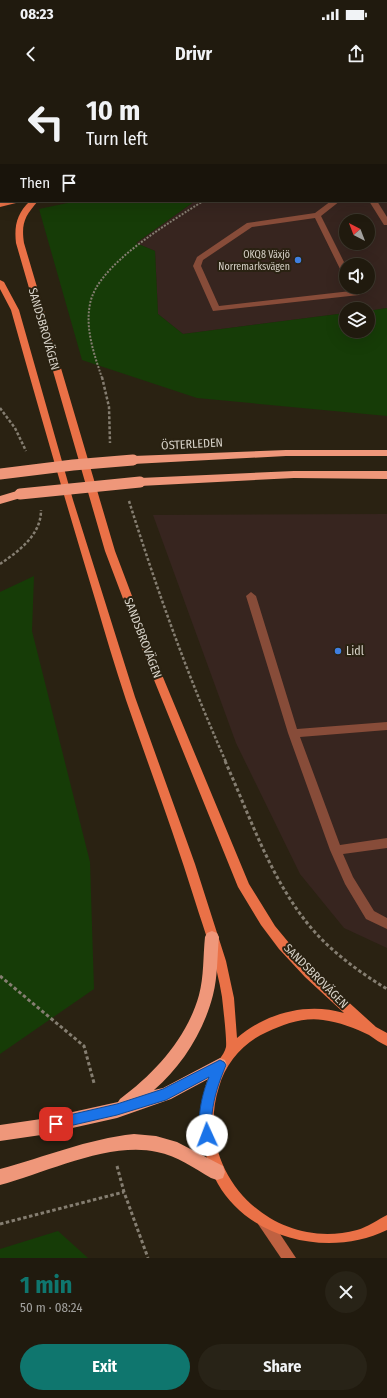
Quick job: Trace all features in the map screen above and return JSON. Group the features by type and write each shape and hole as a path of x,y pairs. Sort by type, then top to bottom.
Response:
{"highway":[{"name":"ÖSTERLEDEN","path":"0,474 133,460 278,453 387,453"},
{"path":"0,496 140,482 260,476 387,475"},
{"path":"0,500 20,494"},
{"path":"117,1110 157,1079 177,1053 193,1028 206,995 212,937"},
{"path":"0,1133 41,1127 117,1110 166,1094 220,1065"},
{"path":"0,1176 119,1143 140,1141 177,1150 218,1172"}],"main road":[{"path":"0,205 15,202"},
{"name":"SANDSBROVÄGEN","path":"33,202 24,212 20,220 18,230 20,243 110,551 158,678 244,887 263,918 290,953 317,980 371,1029"},
{"name":"SANDSBROVÄGEN","path":"0,282 15,310 69,500 126,682 189,864 220,961 228,998 232,1050"},
{"path":"387,1040 371,1029 346,1020 322,1014 294,1015 267,1024 243,1039 220,1065 211,1087 206,1117 207,1135 211,1154 218,1172 230,1192 246,1210 266,1224 293,1236 322,1241 352,1238 379,1229 387,1222"},
{"path":"266,1224 289,1258"}],"lane":[{"path":"335,202 317,215 250,225 200,259 197,266 216,309 347,294"},
{"path":"374,202 387,224"},
{"path":"317,215 339,260"},
{"path":"251,596 293,733 336,850 349,880 370,915 387,924"},
{"path":"293,733 387,726"},
{"path":"336,850 387,843"}],"path":[{"path":"110,444 110,419 107,396 90,331 88,311 92,293 102,279 131,251 202,202"},
{"path":"127,498 175,640 219,747 273,869 295,908 314,931 337,953 370,979 387,989"},
{"path":"0,976 84,1046 94,1082"},
{"path":"117,1166 124,1192 148,1258"},
{"path":"0,1224 124,1192"}],"shaded area":[{"path":"194,202 387,202 387,308 375,310 375,302 339,302 339,314 183,334 158,314 155,251 136,243"},
{"path":"387,514 387,948 344,928 300,874 236,743 153,515"}],"green space":[{"path":"72,202 194,202 136,243 155,251 158,314 183,334 339,314 339,338 375,338 375,310 387,308 387,416 197,398 82,360 39,209"},
{"path":"34,576 32,631 90,862 94,989 0,1054 0,592"},
{"path":"58,1231 88,1258 0,1258 0,1249"}],"place":[{"name":"OKQ8 Växjö Norremarksvägen","path":"298,260"},
{"name":"Lidl","path":"338,651"}],"route":[{"path":"56,1124 117,1110 166,1094 220,1065 213,1081 208,1099 206,1117 207,1135"}]}
